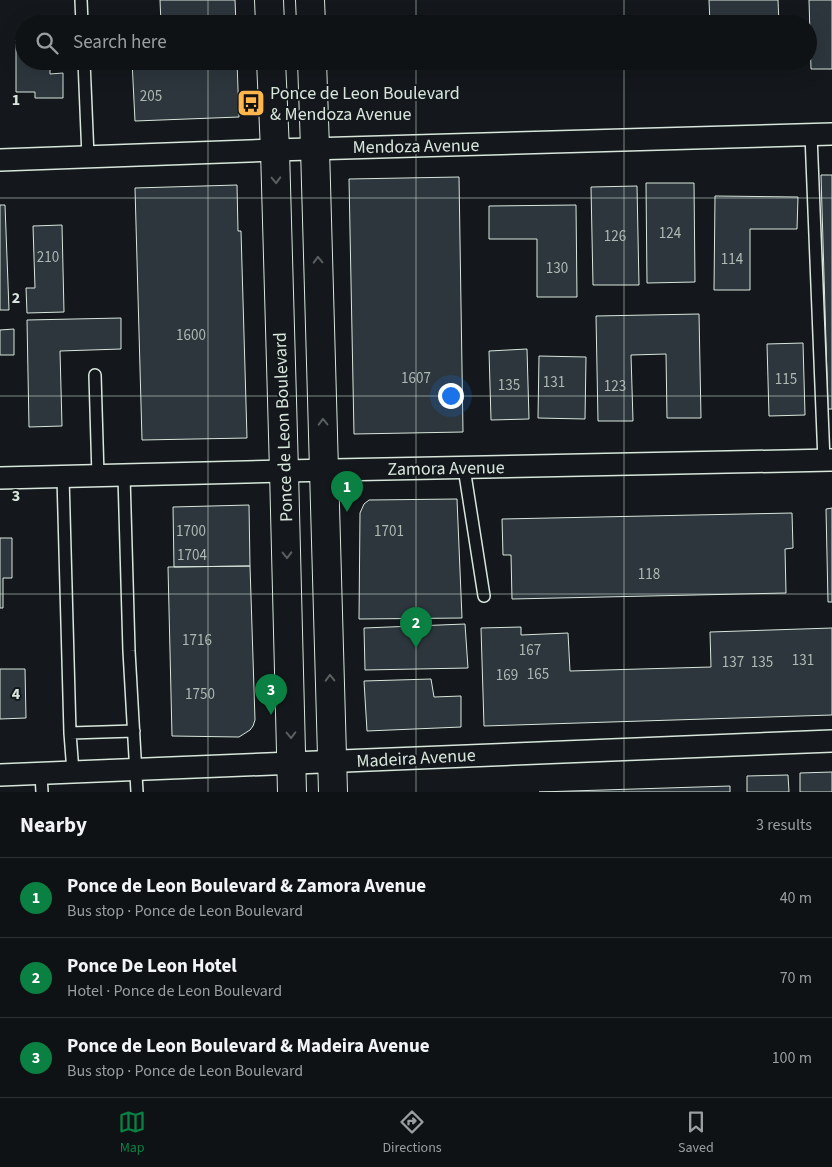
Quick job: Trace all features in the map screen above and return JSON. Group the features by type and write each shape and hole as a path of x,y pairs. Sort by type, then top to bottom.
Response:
{"street":[{"path":"269,0 270,15"},
{"path":"310,0 311,15"},
{"name":"Ponce de Leon Boulevard","path":"271,70 292,792"},
{"path":"312,70 333,792"},
{"name":"Mendoza Avenue","path":"0,160 316,148 832,134"},
{"name":"Zamora Avenue","path":"0,478 828,461"},
{"name":"Madeira Avenue","path":"0,775 41,783 73,772 832,741"}],"lane":[{"path":"81,0 82,15"},
{"path":"84,70 88,157"},
{"path":"811,135 828,461"},
{"path":"96,375 98,476"},
{"path":"464,468 484,596"},
{"path":"124,476 129,651 137,792"},
{"path":"63,477 70,733 73,772"},
{"path":"70,733 134,731"}],"building":[{"path":"160,0 235,0 236,15 161,15"},
{"path":"709,0 778,0 779,15 710,15"},
{"path":"809,0 832,0 832,69 817,69 817,15 809,15"},
{"path":"16,70 50,70 50,74 63,73 63,98 35,98 35,92 16,92"},
{"path":"132,70 237,70 239,117 135,121"},
{"path":"821,175 832,175 832,409 828,409"},
{"path":"459,177 463,432 354,434 349,179"},
{"path":"646,183 694,183 695,282 647,283"},
{"path":"237,185 238,231 241,231 247,438 142,440 135,188"},
{"path":"637,186 639,285 593,285 591,187"},
{"path":"715,196 798,197 797,229 750,229 750,290 714,290"},
{"path":"0,205 5,205 9,310 0,310"},
{"path":"576,205 577,297 537,297 537,239 489,239 489,206"},
{"path":"62,225 64,312 27,313 26,288 35,288 33,226"},
{"path":"699,314 701,418 667,418 666,354 631,355 633,421 598,421 596,316"},
{"path":"121,318 121,349 60,351 62,426 29,427 27,320"},
{"path":"14,329 14,355 0,355 0,330"},
{"path":"803,343 805,415 769,416 767,344"},
{"path":"527,349 529,419 491,420 489,351"},
{"path":"539,356 586,357 585,419 538,418"},
{"path":"457,499 462,618 359,619 360,513 364,504 369,500"},
{"path":"249,505 250,566 174,567 173,507"},
{"path":"832,508 832,602 828,602 826,509"},
{"path":"792,513 793,548 785,549 786,593 512,599 511,555 503,555 502,519"},
{"path":"0,538 12,538 12,578 3,578 3,608 0,608"},
{"path":"250,566 255,720 253,726 239,737 172,736 168,567"},
{"path":"465,624 468,668 365,670 364,628"},
{"path":"521,627 521,635 568,633 570,671 711,667 710,632 832,628 832,715 484,726 481,628"},
{"path":"0,669 25,669 26,718 0,719"},
{"path":"431,679 434,697 461,696 461,727 367,731 364,681"},
{"path":"832,772 832,792 800,792 800,773"},
{"path":"788,775 789,792 747,792 747,776"},
{"path":"730,786 730,792 539,792"}],"place":[{"name":"Ponce de Leon Boulevard & Mendoza Avenue","path":"251,103"},
{"name":"Ponce de Leon Boulevard & Zamora Avenue","path":"347,512"},
{"name":"Ponce De Leon Hotel","path":"416,648"},
{"name":"Ponce de Leon Boulevard & Madeira Avenue","path":"271,715"}]}
